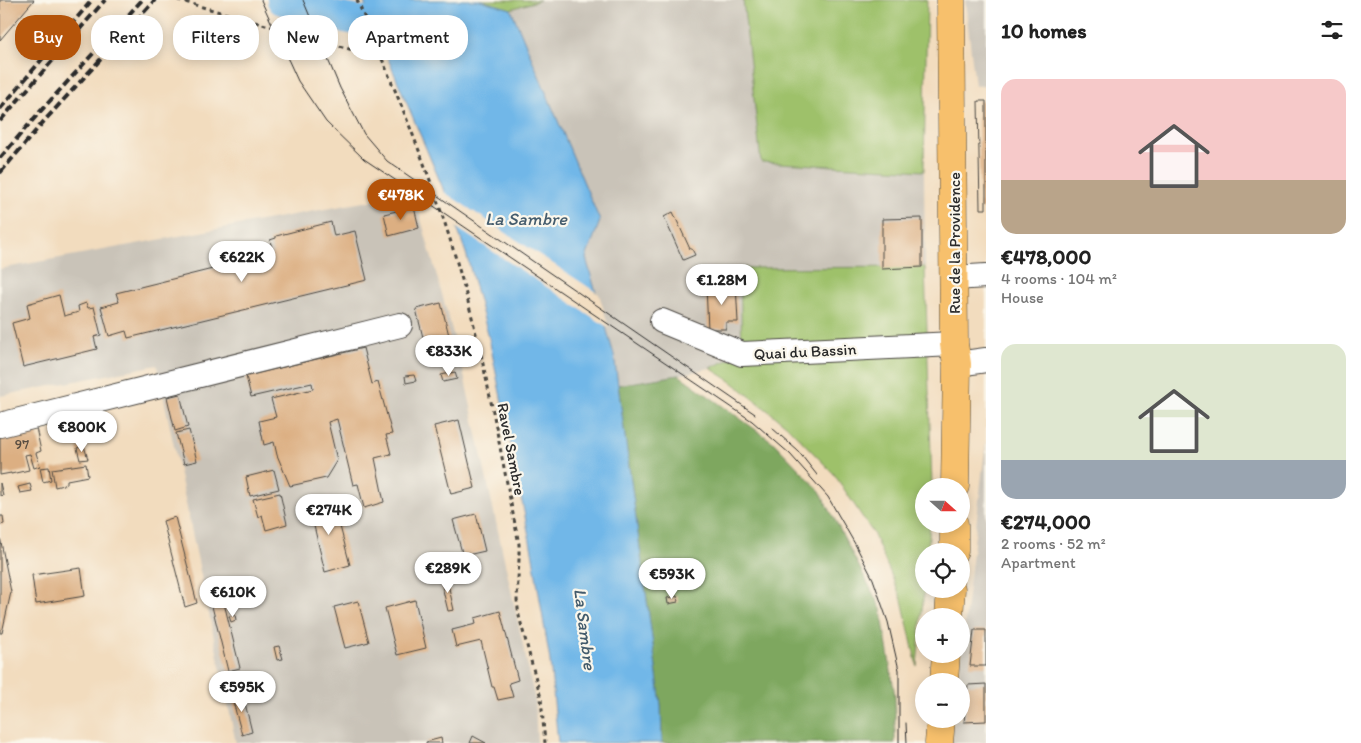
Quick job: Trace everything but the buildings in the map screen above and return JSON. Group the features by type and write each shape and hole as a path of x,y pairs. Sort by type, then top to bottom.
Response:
{"main road":[{"name":"Rue de la Providence","path":"951,0 956,354 955,478"},
{"path":"939,743 940,728"}],"street":[{"path":"954,278 986,276"},
{"name":"Quai du Bassin","path":"662,321 742,354 956,354 986,360"},
{"path":"0,425 400,325"}],"path":[{"path":"178,0 348,48"},
{"name":"Ravel Sambre","path":"357,0 363,15"},
{"name":"Ravel Sambre","path":"383,60 438,199 459,267 482,361 518,544 518,608 540,698 545,743"}],"shaded area":[{"path":"540,0 743,0 761,161 924,171 925,267 740,268 742,354 710,368 618,385 614,355 586,258 600,221 511,9"},
{"path":"965,0 986,0 986,85 975,86"},
{"path":"412,193 462,366 535,700 537,743 236,743 157,365 0,396 0,269"},
{"path":"986,440 986,743 949,743 952,728 970,728 970,673 959,673 960,663 970,663 970,608 966,608 968,598 970,598 970,578"}],"green space":[{"path":"480,0 540,0 511,9"},
{"path":"743,0 927,0 924,171 761,162"},
{"path":"925,267 932,478 915,478 915,533 929,533 929,543 915,543 915,598 923,598 922,608 915,608 915,657 902,600 873,533 834,474 786,425 732,382 710,368 742,354 740,268"},
{"path":"679,375 773,442 820,491 881,609 895,696 895,743 662,743 661,705 618,385"}],"water":[{"name":"La Sambre","path":"363,0 480,0 511,9 600,221 586,258 614,355 661,705 662,743 558,743 550,661 532,551 489,338 466,253 442,186 388,60 468,60 468,15 369,15"}],"pier":[{"path":"441,190 599,294 609,328 454,226"}],"waterway":[{"path":"282,0 348,19"}],"tram line":[{"path":"261,0 298,81 326,122 364,159 752,421 790,454 828,497 873,579 888,622 899,670 899,743"},
{"path":"303,0 340,88 364,134 387,161 755,414"},
{"path":"772,428 798,451 817,475"},
{"path":"906,723 907,743"}],"railway":[{"path":"0,109 92,0"},
{"path":"0,121 105,0"},
{"path":"0,158 142,0"},
{"path":"0,173 45,120 155,0"}]}
